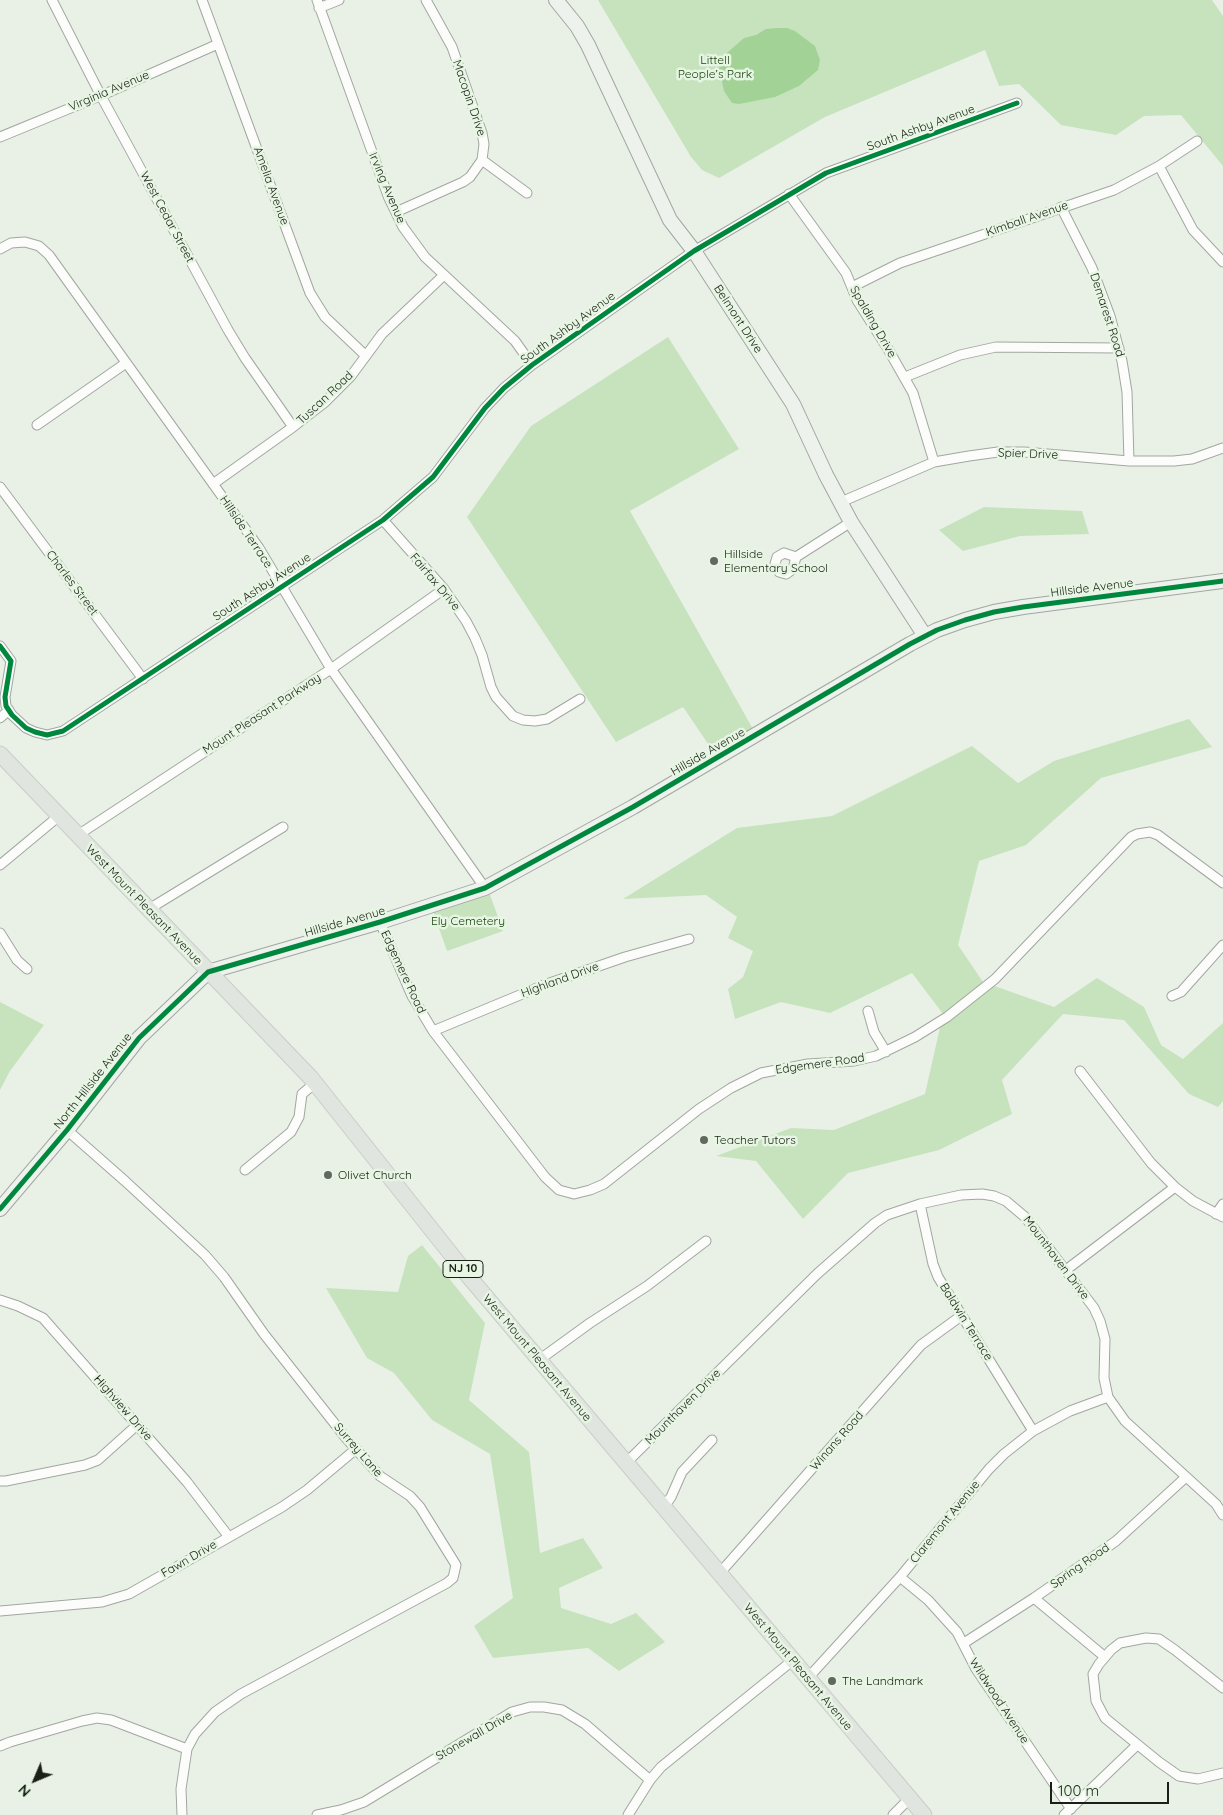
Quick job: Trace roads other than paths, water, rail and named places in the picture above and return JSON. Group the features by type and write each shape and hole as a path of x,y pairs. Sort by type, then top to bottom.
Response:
{"main road":[{"name":"West Mount Pleasant Avenue","path":"0,754 315,1083 470,1278 807,1679 924,1815"}],"street":[{"name":"West Cedar Street","path":"52,0 101,96 228,330 293,427"},
{"name":"Amelia Avenue","path":"202,0 310,293 326,317 366,356"},
{"path":"318,4 339,0"},
{"name":"Macopin Drive","path":"426,0 452,47 482,133 484,144 482,160"},
{"name":"Belmont Drive","path":"556,0 577,26 588,45 670,220 694,251 793,404 826,475 851,522 925,636"},
{"name":"Irving Avenue","path":"318,4 388,196 396,212 425,257 515,340 532,365"},
{"name":"Virginia Avenue","path":"0,137 101,96 218,44"},
{"name":"South Ashby Avenue","path":"9,710 26,728 47,734 63,732 383,520 433,476 485,408 504,388 532,365 694,251 826,173 1017,102"},
{"name":"Kimball Avenue","path":"852,287 900,263 1114,190 1160,166 1197,141"},
{"path":"396,212 463,182 473,173 482,160 527,193"},
{"path":"1160,166 1193,230 1223,262"},
{"name":"Spalding Drive","path":"789,194 846,273 857,300 913,393 934,462"},
{"name":"Demarest Road","path":"1061,207 1092,268 1110,316 1119,348 1128,392 1129,461"},
{"name":"Hillside Terrace","path":"0,249 11,243 26,242 39,246 49,255 259,548 331,670 485,888"},
{"name":"Tuscan Road","path":"213,484 324,403 352,376 382,334 444,275"},
{"path":"904,378 960,355 996,347 1119,348"},
{"path":"37,425 126,363"},
{"name":"Spier Drive","path":"840,502 934,462 998,452 1024,452 1129,461 1174,461 1192,459 1223,448"},
{"name":"Charles Street","path":"0,487 143,678"},
{"name":"Fairfax Drive","path":"383,520 444,589 475,638 496,697 513,716 523,720 547,719 580,699"},
{"path":"796,557 851,522"},
{"name":"Hillside Avenue","path":"208,972 380,922 485,888 633,807 925,636 965,620 994,612 1223,581"},
{"name":"Mount Pleasant Parkway","path":"78,835 331,670 444,589"},
{"path":"0,646 11,661 5,697 9,710 0,718"},
{"path":"0,865 59,816"},
{"path":"148,909 283,827"},
{"name":"Edgemere Road","path":"380,922 412,996 433,1031 545,1177 559,1190 574,1194 604,1184 699,1109 730,1088 761,1073 808,1064 854,1061 886,1052 948,1017 995,979 1131,838 1138,834 1150,832 1158,835 1223,883"},
{"path":"0,933 17,960 27,969"},
{"name":"Highland Drive","path":"433,1031 544,984 625,957 689,939"},
{"path":"1172,996 1181,992 1223,945"},
{"name":"North Hillside Avenue","path":"0,1209 67,1130 139,1038 208,972"},
{"path":"868,1011 874,1032 886,1052"},
{"path":"1080,1071 1151,1164 1193,1201 1219,1215 1223,1204"},
{"path":"245,1170 291,1132 299,1117 302,1094 315,1083"},
{"name":"Surrey Lane","path":"67,1130 125,1180 205,1255 224,1276 264,1334 356,1449 380,1476 410,1496 420,1507 456,1565 453,1578 436,1590 228,1702 215,1712 195,1734 187,1749 181,1789 182,1815"},
{"path":"1066,1270 1176,1187"},
{"name":"Mounthaven Drive","path":"626,1463 858,1236 887,1215 920,1204 971,1194 994,1196 1006,1201 1025,1217 1094,1308 1105,1339 1104,1378 1108,1397 1125,1421 1216,1504 1223,1515"},
{"name":"Baldwin Terrace","path":"920,1204 933,1264 938,1277 1033,1431"},
{"path":"539,1360 647,1286 706,1241"},
{"name":"Highview Drive","path":"0,1300 43,1318 187,1482 229,1536"},
{"name":"Winans Road","path":"719,1574 921,1346 962,1316"},
{"name":"Claremont Avenue","path":"807,1679 900,1577 989,1469 1033,1431 1070,1411 1108,1397"},
{"path":"0,1481 85,1465 98,1460 138,1425"},
{"path":"663,1508 671,1497 682,1472 712,1440"},
{"name":"Fawn Drive","path":"0,1612 94,1603 128,1594 282,1508 308,1490 356,1449"},
{"name":"Spring Road","path":"964,1643 1034,1598 1116,1541 1186,1477"},
{"name":"Wildwood Avenue","path":"900,1577 928,1600 957,1632 976,1668 1067,1812"},
{"path":"1034,1598 1105,1657"},
{"path":"1223,1688 1176,1650 1159,1640 1146,1638 1120,1643 1111,1650 1093,1674 1096,1701 1105,1718 1137,1745 1179,1776 1198,1779 1223,1773"},
{"path":"628,1815 650,1780 661,1767 792,1661"},
{"name":"Stonewall Drive","path":"317,1815 341,1810 364,1802 512,1712 530,1707 544,1706 562,1710 585,1724 650,1780"},
{"path":"0,1746 82,1720 98,1718 111,1720 187,1749"},
{"path":"1067,1812 1137,1745"},
{"path":"893,1815 910,1798"}],"place":[{"name":"Hillside Elementary School","path":"714,561"},
{"name":"Teacher Tutors","path":"704,1140"},
{"name":"Olivet Church","path":"328,1175"},
{"name":"The Landmark","path":"832,1681"}],"park label":[{"name":"Littell People’s Park","path":"715,67"},
{"name":"Ely Cemetery","path":"468,921"}]}
